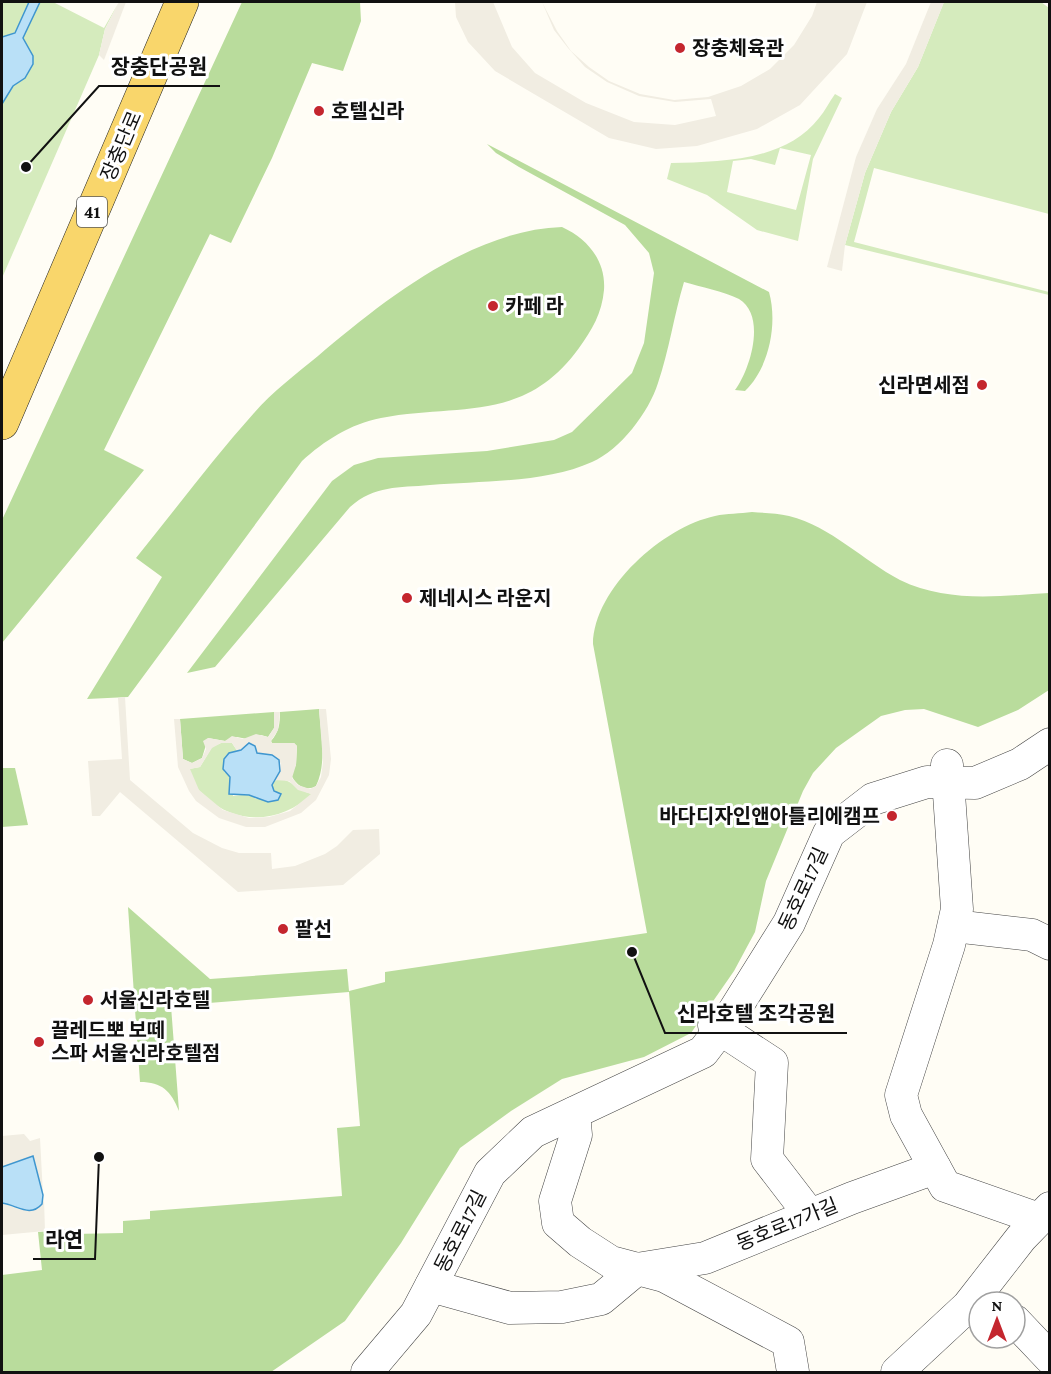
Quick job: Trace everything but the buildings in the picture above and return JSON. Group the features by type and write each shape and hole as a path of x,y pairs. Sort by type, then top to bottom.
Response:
{"main road":[{"name":"장충단로","path":"2,423 182,2"}],"street":[{"name":"동호로17길","path":"367,1372 416,1314 490,1173 532,1132 703,1052 717,1027 789,923 829,833 873,799 948,774 975,783 1020,764 1050,744"},
{"path":"948,774 957,909 954,926 902,1095 906,1115 945,1186 1044,1213 993,1290"},
{"path":"954,926 1032,935 1050,944"},
{"path":"717,1027 771,1063 767,1159 810,1215"},
{"path":"574,1113 576,1135 555,1200 558,1223 580,1242 611,1262 664,1276 788,1342 793,1372"},
{"name":"동호로17가길","path":"637,1269 705,1258 934,1168"},
{"name":"동호로17길","path":"431,1286 510,1308 562,1307 601,1299 637,1269"},
{"path":"897,1372 967,1307"},
{"path":"1027,1334 1050,1358"}],"green space":[{"path":"2,2 53,2 104,28 119,2 105,29 99,55 2,278"},
{"path":"242,2 360,2 361,21 343,71 312,63 272,158 231,243 210,234 104,450 144,470 2,643 2,520"},
{"path":"944,2 1041,2 1049,8 1049,214 874,168 854,242 1049,292 1049,295 845,245 865,173 891,112 918,67"},
{"path":"835,94 842,98 813,159 798,241 757,230 707,195 667,179 671,163 731,160 771,151 789,143 819,118","holes":["780,148 811,155 796,210 727,192 733,161 751,159 775,165"]},
{"path":"487,144 769,292 772,304 772,331 766,358 760,370 745,391 735,390 746,370 753,343 752,318 747,307 733,296 684,282 654,394 641,418 613,449 592,462 554,474 512,480 397,487 378,491 359,500 350,507 215,667 187,673 332,481 354,465 378,458 487,451 554,440 572,432 632,373 644,343 654,273 649,253 625,225 519,167 496,153"},
{"path":"562,227 580,238 594,252 602,270 604,290 599,314 592,328 579,348 558,372 536,389 513,400 489,406 381,418 359,424 328,440 302,461 128,697 87,699 162,577 136,558 223,449 268,398 371,313 400,291 431,272 463,254 495,241 528,231"},
{"path":"752,512 784,515 805,521 833,536 900,580 936,592 973,596 1049,593 1049,690 1018,710 978,727 924,709 905,710 881,716 836,748 813,773 803,791 766,881 755,932 734,971 691,1033 644,1057 562,1079 511,1111 460,1148 401,1243 345,1321 271,1372 2,1372 2,1275 42,1270 38,1232 72,1229 73,1234 123,1233 123,1221 150,1219 150,1211 342,1196 337,1128 360,1126 349,992 171,1006 179,1111 173,1098 165,1089 148,1082 140,1082 128,907 210,979 347,969 349,991 385,982 385,972 647,933 593,644 596,623 605,602 618,582 654,547 695,522 720,515"},
{"path":"319,709 321,768 316,786 305,788 298,784 291,774 296,765 297,746 294,743 272,743 271,741 278,728 280,712"},
{"path":"274,712 274,728 268,737 261,735 247,739 237,737 225,741 208,738 202,758 192,763 183,759 180,719"},
{"path":"221,743 232,743 238,752 226,755 224,772 229,774 233,796 249,794 256,799 276,792 272,789 273,782 278,780 288,781 312,794 287,811 259,817 231,813 218,806 197,788 192,781 189,769 200,767 212,747"},
{"path":"2,768 15,768 28,825 2,827"}],"shaded area":[{"path":"119,2 126,2 104,60 99,55 105,29"},
{"path":"455,2 493,2 512,47 535,73 586,103 634,122 675,125 716,116 711,99 675,102 639,96 607,82 585,67 568,48 554,30 542,2 557,31 571,51 589,67 609,81 640,94 674,100 708,97 741,86 770,69 794,45 812,16 817,2 867,2 847,54 800,105 757,129 697,146 656,149 609,138 495,71 468,42 456,17"},
{"path":"931,2 944,2 918,67 891,112 865,173 845,245 842,271 827,267 856,157 877,109 906,64"},
{"path":"125,697 130,780 193,833 222,848 239,853 271,853 272,869 295,866 325,854 353,830 379,829 380,854 343,885 238,892 120,792 100,816 92,816 88,761 122,759 118,698"},
{"path":"319,709 326,709 331,759 329,775 316,800 301,813 265,827 246,827 219,818 196,801 189,791 178,767 174,719 180,719 183,759 192,763 202,758 206,749 203,741 208,738 225,741 232,736 243,739 256,734 268,737 274,728 274,712 280,712 278,730 271,741 272,743 294,743 297,746 296,765 292,778 298,785 310,789 316,786 321,777 323,762","holes":["221,743 232,743 238,752 263,753 281,763 280,771 274,780 289,781 298,790 311,794 290,811 269,817 249,818 223,810 199,790 190,769 200,767 212,748"]},
{"path":"24,1134 30,1141 40,1138 43,1195 33,1156 2,1167 2,1136"},
{"path":"44,1200 45,1231 2,1235 2,1203 22,1210 42,1204"}],"water":[{"path":"29,2 40,2 23,38 33,56 33,64 25,78 13,86 2,104 2,37 15,33"},
{"path":"249,743 255,746 257,753 272,755 279,760 280,771 272,785 274,791 281,794 278,800 268,802 249,795 229,794 230,777 223,769 224,759 229,753 241,750"},
{"path":"33,1156 43,1195 42,1204 33,1210 23,1210 2,1203 2,1167"}],"place":[{"name":"장충체육관","path":"680,48"},
{"name":"호텔신라","path":"319,111"},
{"name":"장충단공원","path":"26,167"},
{"name":"카페 라","path":"493,306"},
{"name":"신라면세점","path":"982,385"},
{"name":"제네시스 라운지","path":"407,598"},
{"name":"바다디자인앤아틀리에캠프","path":"892,816"},
{"name":"팔선","path":"283,929"},
{"name":"신라호텔 조각공원","path":"632,952"},
{"name":"서울신라호텔","path":"88,1000"},
{"name":"끌레드뽀 보떼 스파 서울신라호텔점","path":"39,1042"},
{"name":"라연","path":"99,1157"}]}
